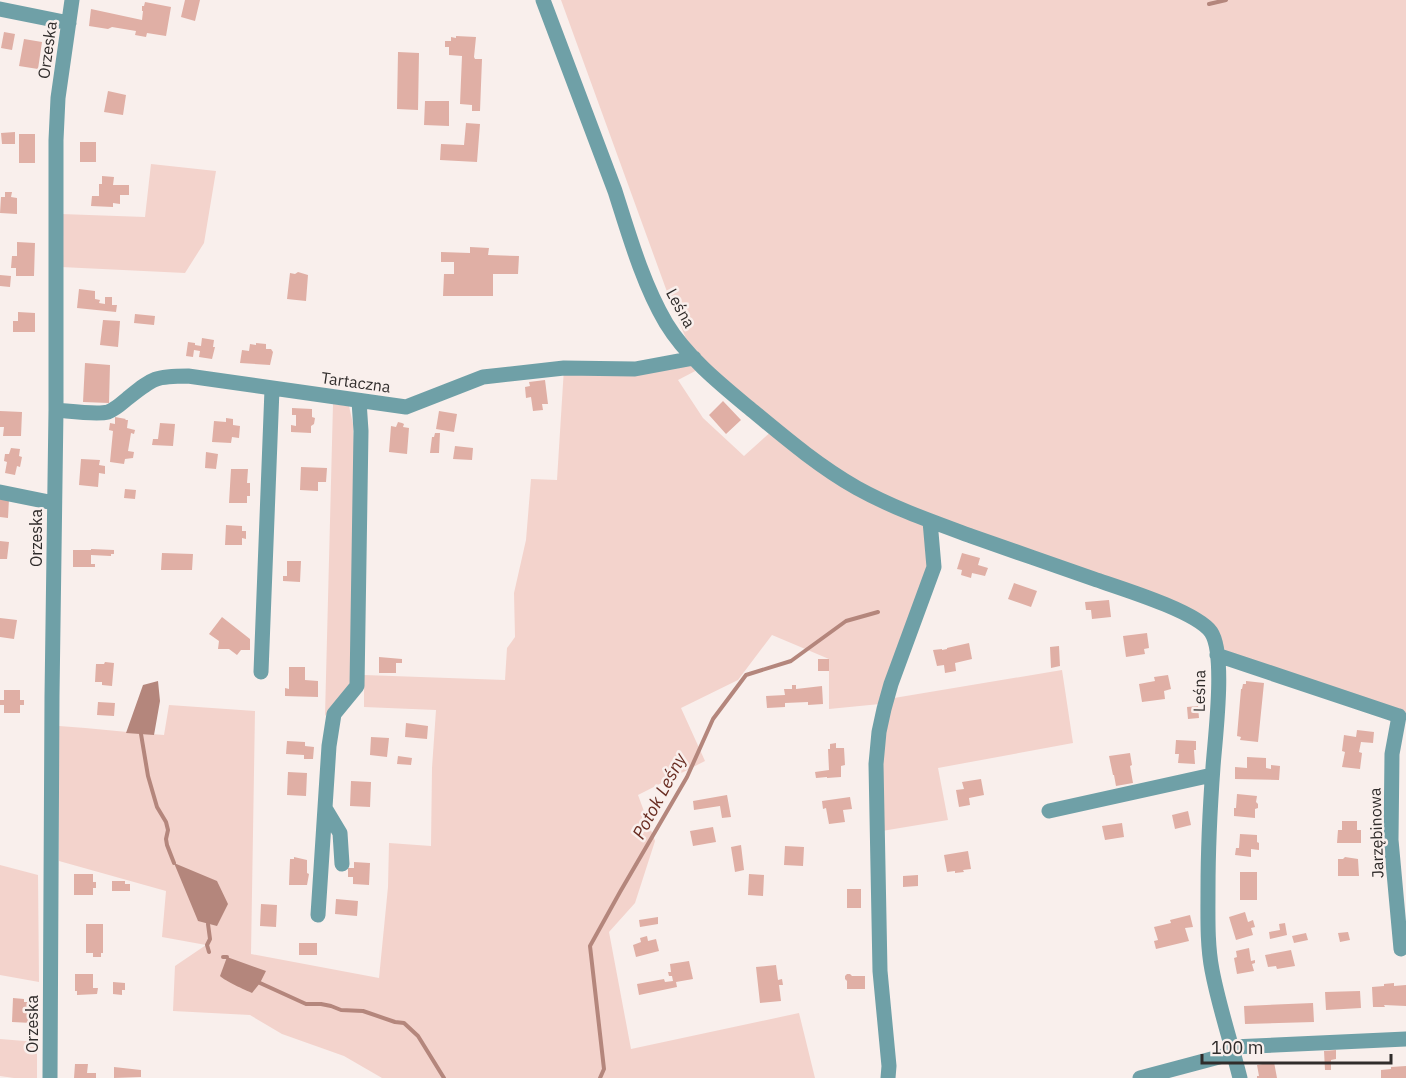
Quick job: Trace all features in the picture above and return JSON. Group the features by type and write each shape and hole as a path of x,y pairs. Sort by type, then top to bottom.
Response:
{"street":[{"name":"Orzeska","path":"50,1078 56,140 58,98 72,0"},
{"name":"Leśna","path":"543,0 655,302 677,340 732,394 804,452 832,472 879,499 930,521 1184,612 1201,622 1211,632 1216,643 1219,682 1212,775 1208,923 1211,968 1240,1078"},
{"path":"0,9 69,23"},
{"name":"Tartaczna","path":"56,410 105,413 115,409 149,381 170,376 188,376 406,407 483,377 564,368 635,369 694,358"},
{"path":"261,672 272,389"},
{"path":"318,915 329,746 334,714 357,686 361,431 359,401"},
{"path":"0,492 54,503"},
{"path":"888,1078 889,1066 880,971 876,764 879,732 891,684 934,567 930,521"},
{"path":"1217,655 1403,714"},
{"name":"Jarzębinowa","path":"1401,949 1391,840 1392,754 1403,714"},
{"path":"1049,812 1212,775"},
{"path":"325,808 340,833 342,864"},
{"path":"1140,1078 1233,1050 1406,1039"}],"shaded area":[{"path":"561,0 1406,0 1406,712 1399,716 1217,655 1201,622 930,521 934,567 880,704 829,709 829,659 772,635 738,680 681,708 705,761 638,795 655,841 635,903 609,932 631,1049 799,1013 815,1078 382,1078 344,1056 282,1034 250,1015 173,1011 175,966 206,945 162,937 166,891 59,861 59,726 164,735 169,705 255,711 251,954 379,978 388,887 389,843 431,846 432,768 436,710 364,707 364,675 505,680 507,648 515,637 514,593 526,540 531,479 557,480 564,368 694,358 670,300","holes":["703,367 774,429 744,456 703,418 678,380"]},
{"path":"151,164 216,171 204,243 185,273 61,267 61,214 145,217"},
{"path":"333,404 349,406 353,424 355,472 352,685 325,716"},
{"path":"1062,670 1073,743 938,768 948,820 882,831 881,763 885,727 894,698"},
{"path":"158,681 160,701 154,735 126,733 143,685"},
{"path":"174,863 217,881 228,904 217,926 198,921"},
{"path":"0,865 38,875 39,982 0,975"},
{"path":"227,957 266,971 252,993 220,976"},
{"path":"0,1039 37,1042 37,1078 0,1076"}],"building":[{"path":"185,0 200,0 195,21 181,17"},
{"path":"145,2 171,7 166,36 147,33 146,37 135,35 136,31 89,26 91,9 142,20 142,6"},
{"path":"4,32 15,34 12,50 1,48"},
{"path":"456,36 476,37 474,57 482,59 480,111 472,111 472,105 460,104 462,56 449,55 449,47 445,47 445,41 451,41 451,37 456,38"},
{"path":"24,39 42,42 38,69 19,66"},
{"path":"398,52 419,53 418,110 397,109"},
{"path":"108,91 126,95 123,115 104,112"},
{"path":"425,101 449,101 449,126 424,125"},
{"path":"466,123 480,124 477,162 440,160 441,144 464,145"},
{"path":"15,132 15,144 2,144 1,133"},
{"path":"19,134 35,134 35,163 19,163"},
{"path":"80,142 96,142 96,162 80,162"},
{"path":"102,176 114,177 113,185 129,185 129,195 120,195 120,204 113,203 113,207 91,206 92,196 99,196"},
{"path":"5,192 12,192 11,197 17,198 17,214 0,213 1,197 5,197"},
{"path":"17,242 35,243 34,276 16,276 16,268 11,268 12,256 17,256"},
{"path":"470,247 489,248 488,255 519,256 518,274 493,274 493,296 443,296 444,274 454,274 454,262 441,262 441,252 470,253"},
{"path":"298,272 308,275 306,301 287,299 290,273"},
{"path":"0,275 11,276 10,287 0,286"},
{"path":"79,289 95,291 95,299 100,300 99,303 105,304 105,297 112,297 112,305 117,305 116,312 77,308"},
{"path":"18,312 35,313 35,332 13,332 13,321 18,321"},
{"path":"135,314 155,316 154,325 134,323"},
{"path":"103,320 120,321 118,347 100,345"},
{"path":"202,338 214,340 212,359 199,357 200,351 194,350 193,357 186,356 188,342 201,346"},
{"path":"256,343 266,344 266,349 271,349 273,352 270,365 240,363 242,350 249,351 250,344 256,345"},
{"path":"85,363 110,365 109,403 83,402"},
{"path":"545,380 548,404 542,404 543,410 533,411 531,397 526,398 525,387 530,386 529,382"},
{"path":"723,401 741,420 726,434 709,415"},
{"path":"292,408 312,409 312,417 315,418 311,426 311,433 291,432 291,425 296,426 296,415 292,415"},
{"path":"0,411 22,412 21,436 3,436 4,427 0,427"},
{"path":"439,411 457,414 454,432 436,429"},
{"path":"115,417 128,420 127,428 135,430 134,434 131,433 128,451 134,452 133,458 125,459 124,464 110,462 113,431 109,430 110,423 115,424"},
{"path":"226,418 233,419 233,425 240,426 239,438 232,437 231,443 212,442 214,421 226,422"},
{"path":"398,422 404,424 403,427 409,428 407,454 389,452 391,426 396,427"},
{"path":"160,423 175,424 173,446 152,445 153,439 158,439"},
{"path":"435,433 440,433 439,453 430,453 432,437"},
{"path":"455,446 473,448 472,460 453,459"},
{"path":"11,448 20,449 19,456 22,457 15,475 5,473 7,462 4,461 5,454 9,454"},
{"path":"206,452 218,454 216,469 205,468"},
{"path":"81,459 100,460 99,465 105,466 105,474 99,473 98,487 79,485"},
{"path":"301,467 327,468 326,482 318,482 318,491 300,490"},
{"path":"231,469 248,469 247,483 250,483 250,496 247,496 247,503 229,503"},
{"path":"125,489 136,490 135,499 124,498"},
{"path":"0,498 9,499 8,518 0,517"},
{"path":"226,525 242,526 242,531 246,531 246,539 242,538 242,545 225,545"},
{"path":"0,541 9,542 7,559 0,559"},
{"path":"73,550 114,550 114,554 111,556 91,555 91,564 95,564 95,567 73,567"},
{"path":"162,553 193,554 192,570 161,570"},
{"path":"962,553 980,558 978,565 988,568 985,576 972,573 971,578 961,575 962,570 957,569"},
{"path":"287,561 301,561 300,582 283,581 283,576 287,576"},
{"path":"1014,583 1037,591 1031,607 1008,599"},
{"path":"1109,600 1111,617 1092,619 1091,610 1086,610 1085,602"},
{"path":"222,617 250,639 250,650 241,650 237,655 229,649 218,649 219,641 209,634"},
{"path":"0,618 17,620 14,639 0,637"},
{"path":"1147,633 1149,648 1144,649 1145,654 1126,657 1123,636"},
{"path":"969,643 972,659 955,663 956,671 945,673 944,665 937,666 933,650"},
{"path":"1059,646 1060,666 1051,668 1050,647"},
{"path":"379,657 402,659 402,663 396,663 396,673 379,673"},
{"path":"818,659 829,659 829,671 818,671"},
{"path":"114,663 112,686 95,682 96,664"},
{"path":"289,667 305,667 305,680 318,681 318,697 285,696 285,688 289,689"},
{"path":"1168,675 1171,689 1164,691 1165,699 1142,702 1139,684 1155,681 1154,677"},
{"path":"1246,681 1264,683 1258,742 1240,740 1241,737 1237,736 1241,689"},
{"path":"792,685 796,685 796,689 822,686 823,704 785,703 785,707 767,708 766,696 785,695 784,689 792,689"},
{"path":"4,690 20,690 20,700 24,700 24,705 20,705 20,713 4,713 4,705 0,705 0,700 4,700"},
{"path":"98,702 115,703 114,716 97,715"},
{"path":"1198,706 1199,718 1188,719 1187,707"},
{"path":"406,723 428,726 427,739 405,737"},
{"path":"1357,730 1374,732 1373,743 1361,742 1360,769 1342,767 1345,752 1342,751 1344,735 1356,737"},
{"path":"371,737 389,738 387,757 370,755"},
{"path":"1176,740 1196,741 1195,764 1178,763 1179,754 1175,754"},
{"path":"287,741 305,742 305,746 314,747 313,759 304,759 304,755 286,754"},
{"path":"836,743 836,748 844,748 845,765 841,766 841,777 816,778 815,772 829,770 828,749 830,749 830,744"},
{"path":"1130,753 1133,783 1116,786 1109,756"},
{"path":"398,756 412,758 411,765 397,764"},
{"path":"1247,757 1266,758 1266,768 1271,769 1271,765 1280,766 1279,780 1235,779 1235,767 1247,768"},
{"path":"288,772 307,773 306,796 287,795"},
{"path":"981,779 984,795 969,798 970,805 959,807 956,790 964,789 962,782"},
{"path":"351,781 371,782 370,807 350,806"},
{"path":"1237,794 1257,796 1258,808 1255,809 1255,818 1234,816"},
{"path":"727,795 731,817 722,818 720,806 694,810 693,801"},
{"path":"850,797 852,809 843,810 845,822 829,824 822,801"},
{"path":"1188,811 1191,825 1175,829 1172,815"},
{"path":"1342,821 1357,821 1357,830 1361,830 1361,843 1337,843 1338,830 1342,830"},
{"path":"1122,823 1124,837 1105,840 1102,826"},
{"path":"713,827 716,842 693,846 690,831"},
{"path":"1240,834 1257,835 1259,850 1251,849 1251,857 1235,855 1236,848 1239,848"},
{"path":"741,845 744,870 735,872 731,847"},
{"path":"785,846 804,847 803,866 784,865"},
{"path":"968,851 971,869 963,870 964,872 947,872 944,855"},
{"path":"294,857 307,860 307,873 309,874 307,885 289,885 290,859"},
{"path":"1345,857 1358,859 1359,876 1338,876 1338,859"},
{"path":"354,862 370,863 369,885 353,884 353,877 348,877 348,868 354,868"},
{"path":"1240,872 1257,872 1257,900 1240,900"},
{"path":"74,874 93,874 96,888 93,888 93,895 74,895"},
{"path":"749,874 764,875 763,896 748,895"},
{"path":"918,875 918,886 903,887 903,876"},
{"path":"112,881 125,881 125,884 130,884 130,891 112,891"},
{"path":"847,889 861,889 861,908 847,908"},
{"path":"336,899 358,901 357,916 335,914"},
{"path":"261,904 277,905 276,927 260,926"},
{"path":"1245,912 1248,922 1253,920 1255,927 1251,928 1253,935 1236,940 1229,917"},
{"path":"1190,915 1193,927 1185,928 1189,941 1156,949 1154,941 1158,940 1154,927"},
{"path":"658,917 658,924 640,927 639,920"},
{"path":"1285,923 1287,935 1270,939 1269,932 1280,930 1279,924"},
{"path":"86,924 103,924 101,957 93,957 93,953 86,953"},
{"path":"1348,932 1350,940 1340,942 1338,933"},
{"path":"1306,933 1308,940 1294,943 1292,936"},
{"path":"647,936 648,941 656,939 659,951 636,957 633,945 641,942 640,938"},
{"path":"299,943 317,943 317,955 299,955"},
{"path":"1249,948 1251,961 1255,960 1252,964 1254,971 1237,974 1234,958 1237,957 1236,951"},
{"path":"1291,950 1295,966 1277,969 1276,966 1268,967 1265,955"},
{"path":"689,961 693,979 676,982 677,987 639,995 637,984 664,979 665,982 673,981 668,972 671,972 670,964"},
{"path":"776,965 778,980 782,979 783,985 779,985 781,1001 760,1003 756,967"},
{"path":"75,974 93,974 93,988 98,988 97,994 77,995"},
{"path":"847,974 865,976 865,989 847,989 845,976"},
{"path":"113,982 125,983 122,995 113,994"},
{"path":"1394,983 1394,986 1406,985 1406,1006 1373,1007 1372,987"},
{"path":"1360,991 1361,1008 1326,1010 1325,992"},
{"path":"13,998 32,1002 32,1023 12,1022"},
{"path":"1313,1003 1314,1022 1245,1024 1244,1006"},
{"path":"1336,1050 1336,1059 1331,1060 1331,1070 1325,1070 1324,1051"},
{"path":"1274,1062 1277,1078 1257,1078 1259,1076 1257,1065"},
{"path":"75,1064 88,1064 87,1073 96,1073 96,1078 74,1078"},
{"path":"1406,1066 1406,1078 1381,1078 1381,1070"},
{"path":"114,1067 141,1070 141,1077 114,1078"}],"waterway":[{"path":"1209,4 1226,0"},
{"name":"Potok Leśny","path":"600,1078 604,1069 590,946 687,777 713,719 746,675 791,661 846,621 878,612"},
{"path":"141,734 148,776 157,807 166,822 167,845 174,863"},
{"path":"208,924 209,952"},
{"path":"260,983 306,1004 321,1004 341,1010 363,1011 404,1023 418,1036 444,1078"}]}
